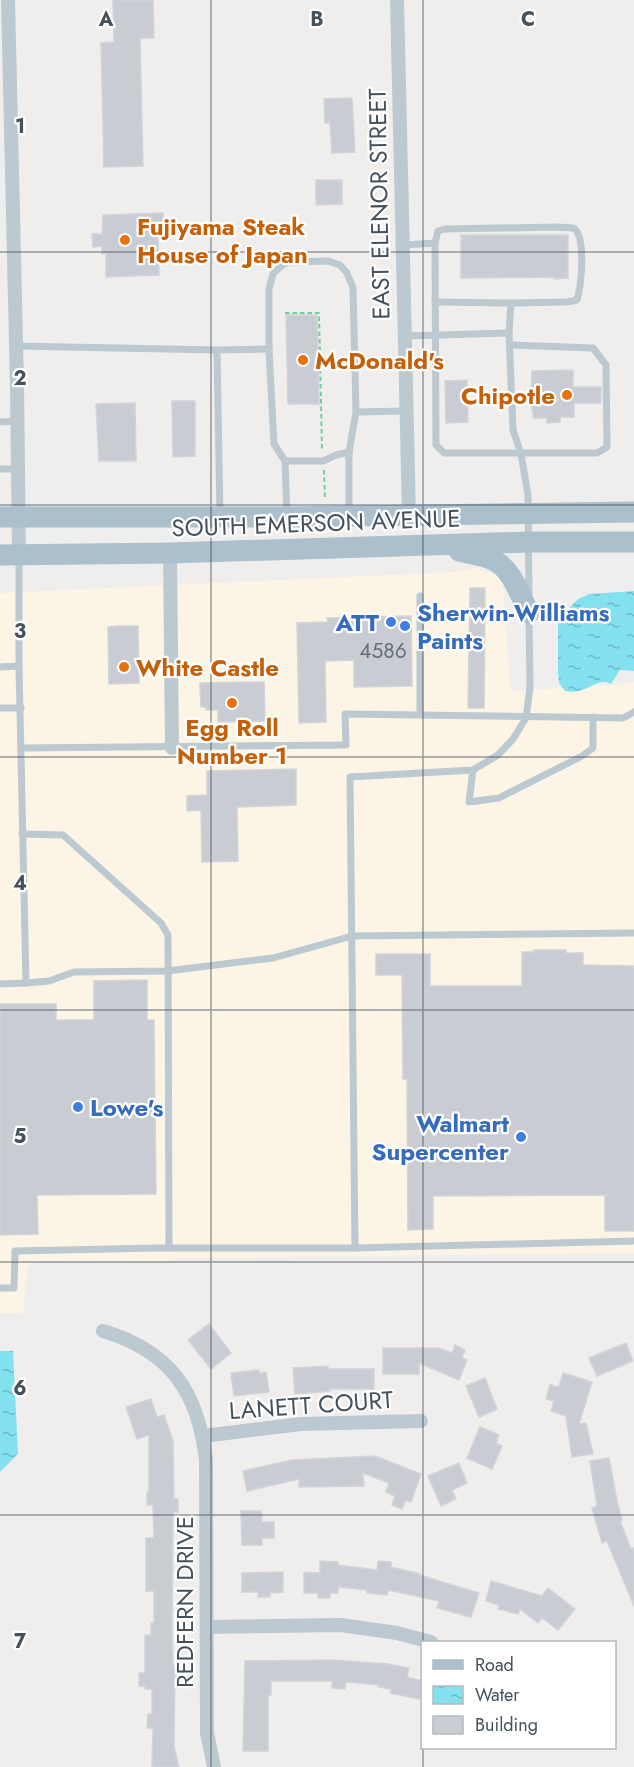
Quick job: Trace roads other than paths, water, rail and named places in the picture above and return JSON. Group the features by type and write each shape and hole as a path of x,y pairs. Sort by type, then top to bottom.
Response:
{"main road":[{"name":"SOUTH EMERSON AVENUE","path":"10,517 220,515 287,517 634,512"},
{"name":"SOUTH EMERSON AVENUE","path":"10,555 170,553 529,542 634,542"},
{"path":"438,545 493,560 504,568 514,582 529,613"}],"street":[{"path":"8,0 19,469 10,517 10,555"},
{"name":"EAST ELENOR STREET","path":"397,0 409,515"},
{"path":"170,553 172,748"},
{"name":"REDFERN DRIVE","path":"103,1331 134,1342 167,1366 180,1381 194,1404 203,1436 206,1460 207,1733 214,1767"},
{"name":"LANETT COURT","path":"203,1436 301,1425 421,1420"},
{"path":"207,1627 341,1625 397,1633 427,1641"}],"lane":[{"path":"435,302 511,303 576,300 581,288 581,241 578,233 572,228 558,227 438,231 435,243 435,302 435,334 436,445 444,453 521,454 597,453 607,447 606,365 593,348 510,345"},
{"path":"403,245 435,243"},
{"path":"287,517 285,460 274,444 269,349 269,289 273,274 289,262 328,261 340,265 347,273 353,288 356,412 349,452 349,515"},
{"path":"355,1248 350,777 473,770 498,755 513,739 526,715 530,687 528,495 521,454 513,430 509,333 511,303"},
{"path":"405,336 509,333"},
{"path":"16,346 269,349"},
{"path":"217,350 220,515"},
{"path":"356,412 407,411"},
{"path":"0,422 18,421"},
{"path":"285,460 323,461 336,454 349,452"},
{"path":"0,469 19,469"},
{"path":"10,555 21,708 26,983"},
{"path":"420,596 420,714"},
{"path":"0,667 19,666"},
{"path":"0,708 21,708"},
{"path":"21,748 346,745 345,714 623,718 634,712"},
{"path":"473,770 469,802 499,798 594,748 593,717"},
{"path":"22,834 63,835 160,923 168,935 169,1248"},
{"path":"0,984 49,981 74,972 167,971 273,957 352,936 634,933"},
{"path":"0,1288 14,1288 15,1251 355,1248 634,1241"}],"water":[{"path":"634,591 634,671 620,670 611,684 600,682 580,691 565,691 559,683 558,674 558,623 562,615 578,599 589,594"},
{"path":"0,1351 13,1351 18,1454 0,1472"}],"place":[{"name":"Fujiyama Steak House of Japan","path":"125,240"},
{"name":"McDonald's","path":"303,360"},
{"name":"Chipotle","path":"567,395"},
{"name":"ATT","path":"391,622"},
{"name":"Sherwin-Williams Paints","path":"405,626"},
{"name":"White Castle","path":"124,667"},
{"name":"Egg Roll Number 1","path":"232,703"},
{"name":"Lowe's","path":"78,1107"},
{"name":"Walmart Supercenter","path":"521,1137"}]}
